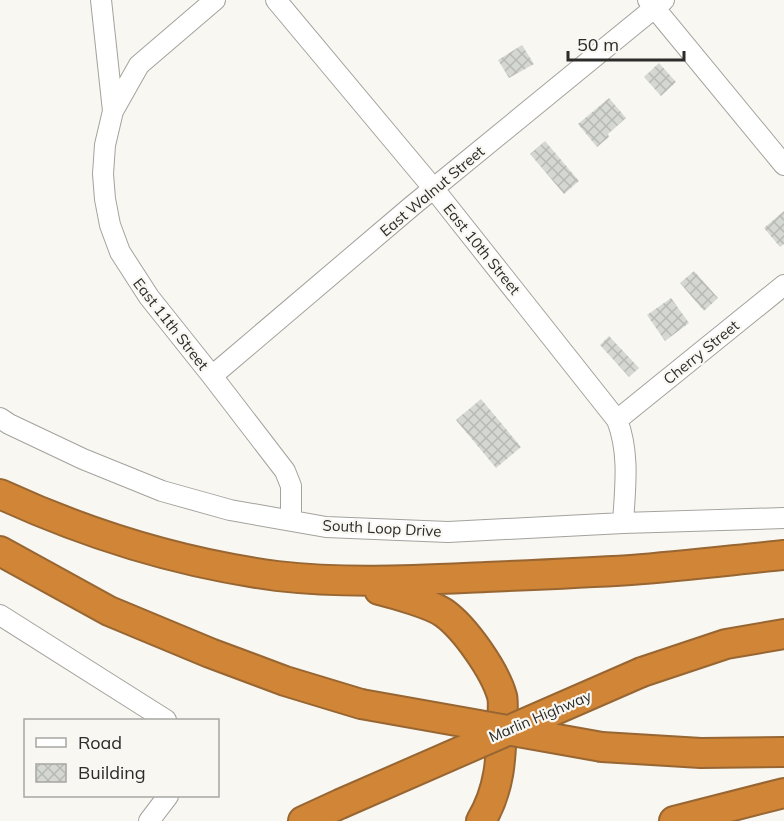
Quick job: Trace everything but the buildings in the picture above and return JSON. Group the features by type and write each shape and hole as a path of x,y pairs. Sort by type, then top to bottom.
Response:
{"highway":[{"path":"0,495 92,532 171,556 278,576 340,581 430,581 613,571 784,555"},
{"path":"0,551 109,611 285,681 361,704 602,747 701,753 784,752"},
{"path":"340,581 398,594 444,613 470,640 488,666 503,697 501,768 488,810 481,821"},
{"name":"Marlin Highway","path":"303,821 642,672 726,644 784,634"},
{"path":"674,821 784,794"}],"street":[{"name":"East 11th Street","path":"101,0 114,111 105,145 103,174 105,199 113,234 120,252 139,284 285,471 291,492 291,520"},
{"path":"114,111 139,65 214,0"},
{"name":"East 10th Street","path":"276,0 434,189 617,420 626,455 623,524"},
{"path":"656,3 784,165"},
{"name":"East Walnut Street","path":"212,376 656,3"},
{"name":"Cherry Street","path":"617,420 784,285"},
{"name":"South Loop Drive","path":"0,418 82,459 162,491 230,510 326,527 448,532 784,519"},
{"path":"0,615 164,719"},
{"path":"149,821 167,797"}]}
